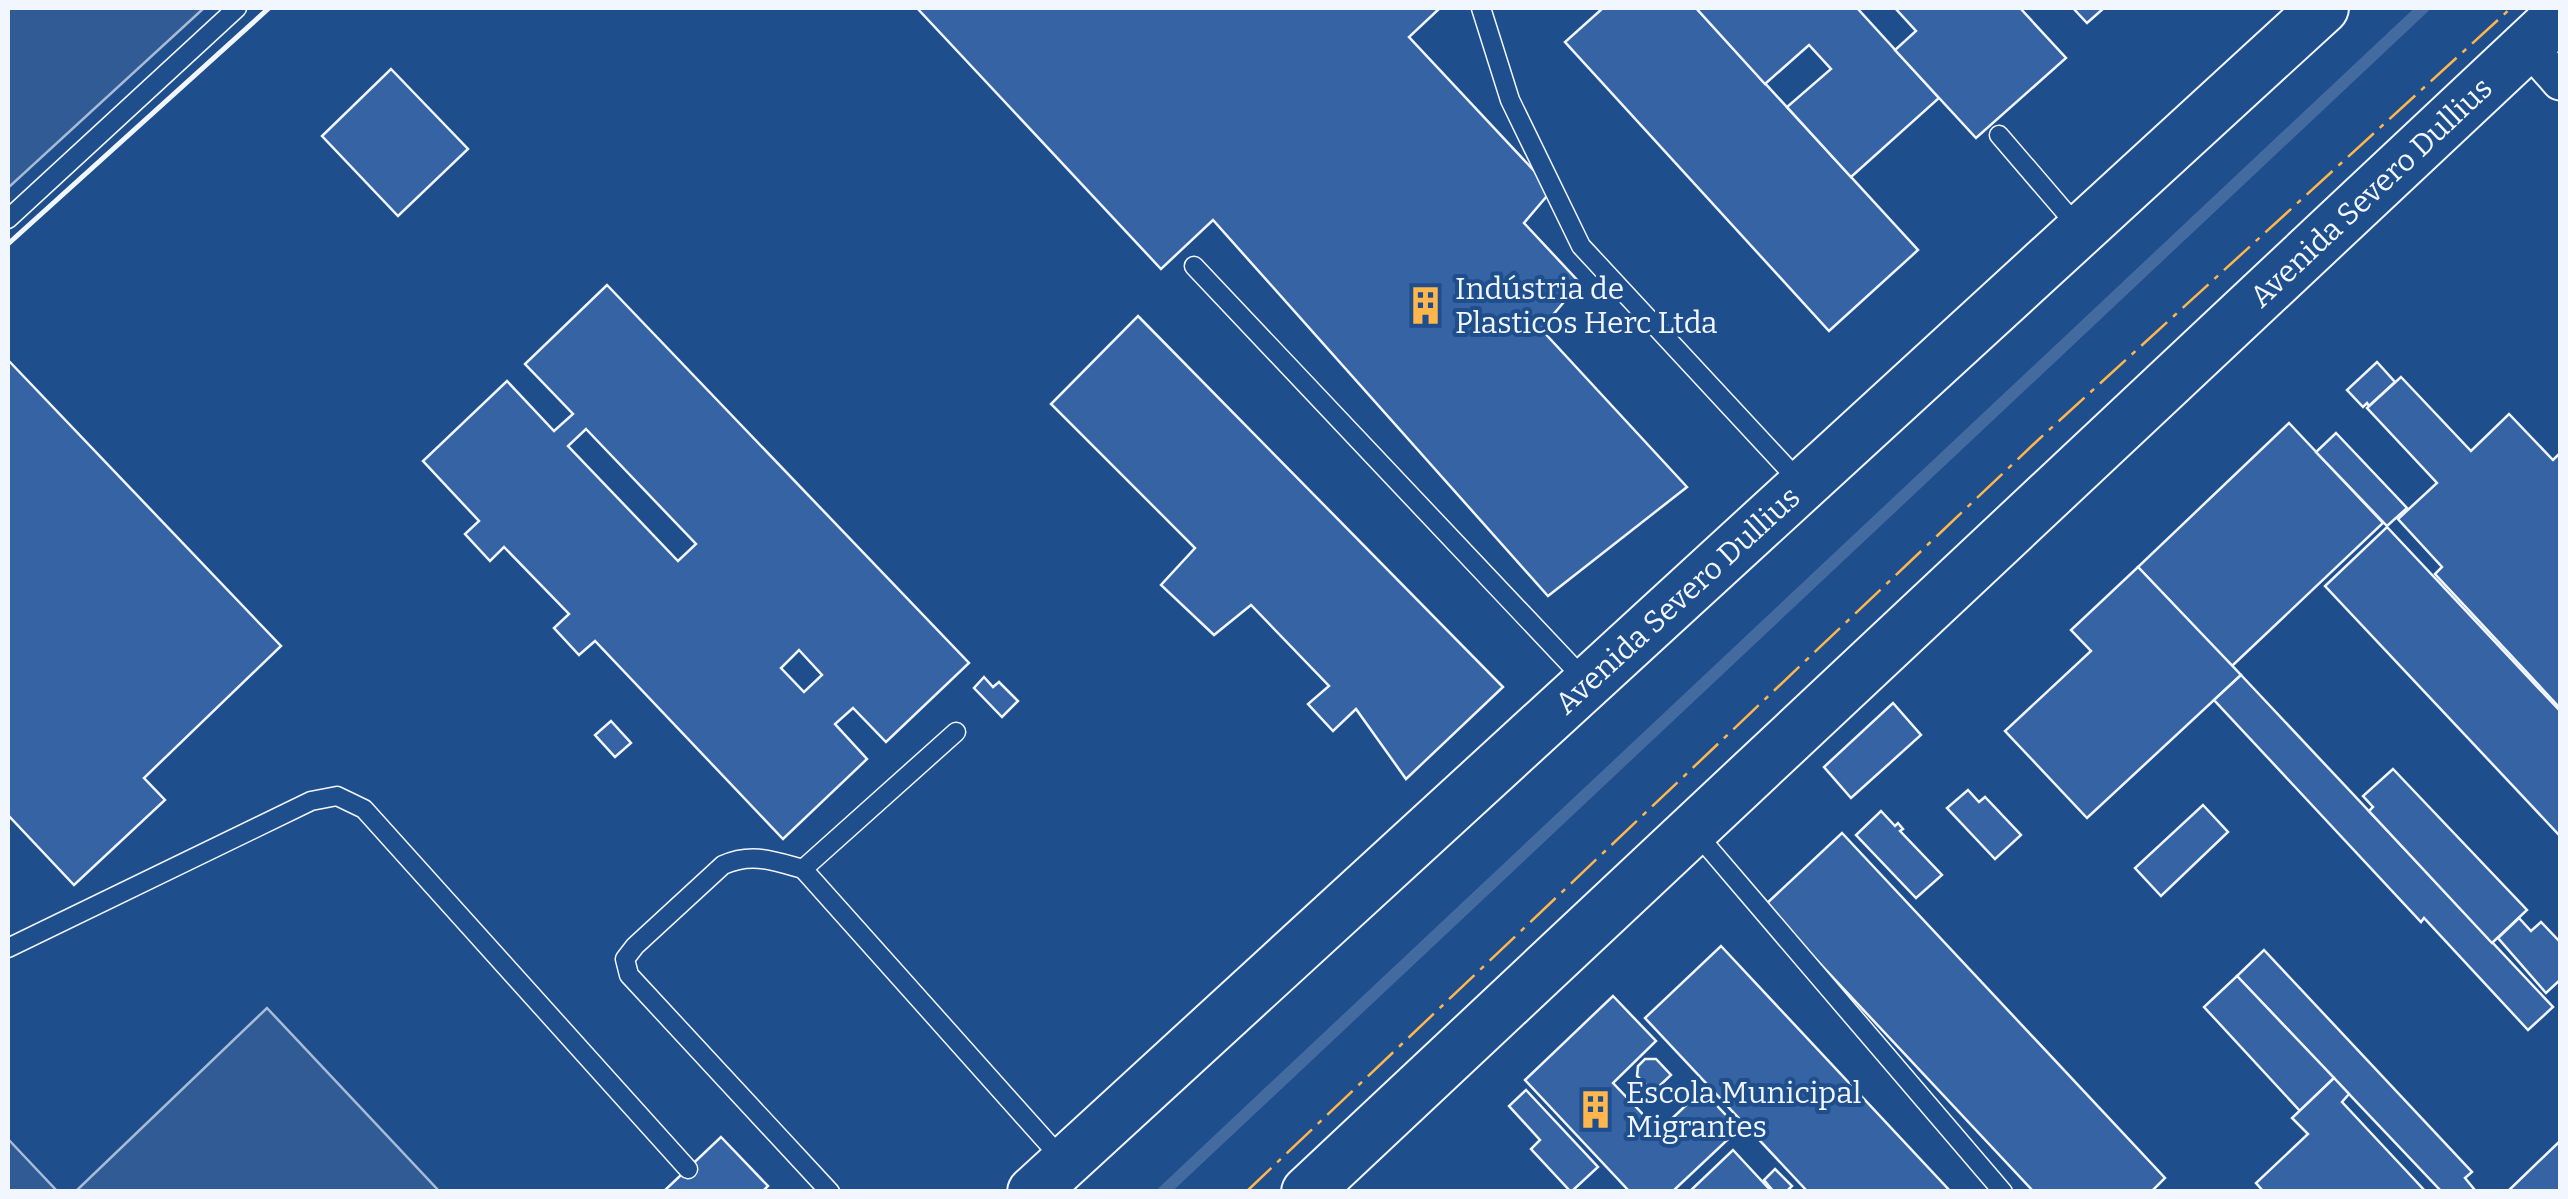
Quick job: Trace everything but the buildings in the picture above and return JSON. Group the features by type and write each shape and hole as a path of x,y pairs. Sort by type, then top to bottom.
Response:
{"main road":[{"name":"Avenida Severo Dullius","path":"1049,1177 2321,8"},
{"name":"Avenida Severo Dullius","path":"1306,1192 1692,829 2550,48"}],"lane":[{"path":"8,219 237,8"},
{"path":"1481,8 1510,100 1580,246 1803,486"},
{"path":"1998,135 2082,231"},
{"path":"1194,266 1588,684"},
{"path":"803,868 956,732"},
{"path":"8,948 311,801 337,796 364,808 688,1169"},
{"path":"1692,829 2003,1192"},
{"path":"830,1192 629,975 625,959 635,946 723,865 741,857 803,868 1049,1177"}],"shaded area":[{"path":"8,8 204,8 8,188"},
{"path":"267,1008 439,1191 76,1191"},
{"path":"8,1139 57,1191 8,1191"}],"waterway":[{"path":"1163,1192 2423,8"}],"wall":[{"path":"8,244 269,8"}],"power":[{"path":"1246,1192 2037,441 2511,8"}],"place":[{"name":"Indústria de Plasticos Herc Ltda","path":"1425,306"},
{"name":"Escola Municipal Migrantes","path":"1596,1110"}]}
